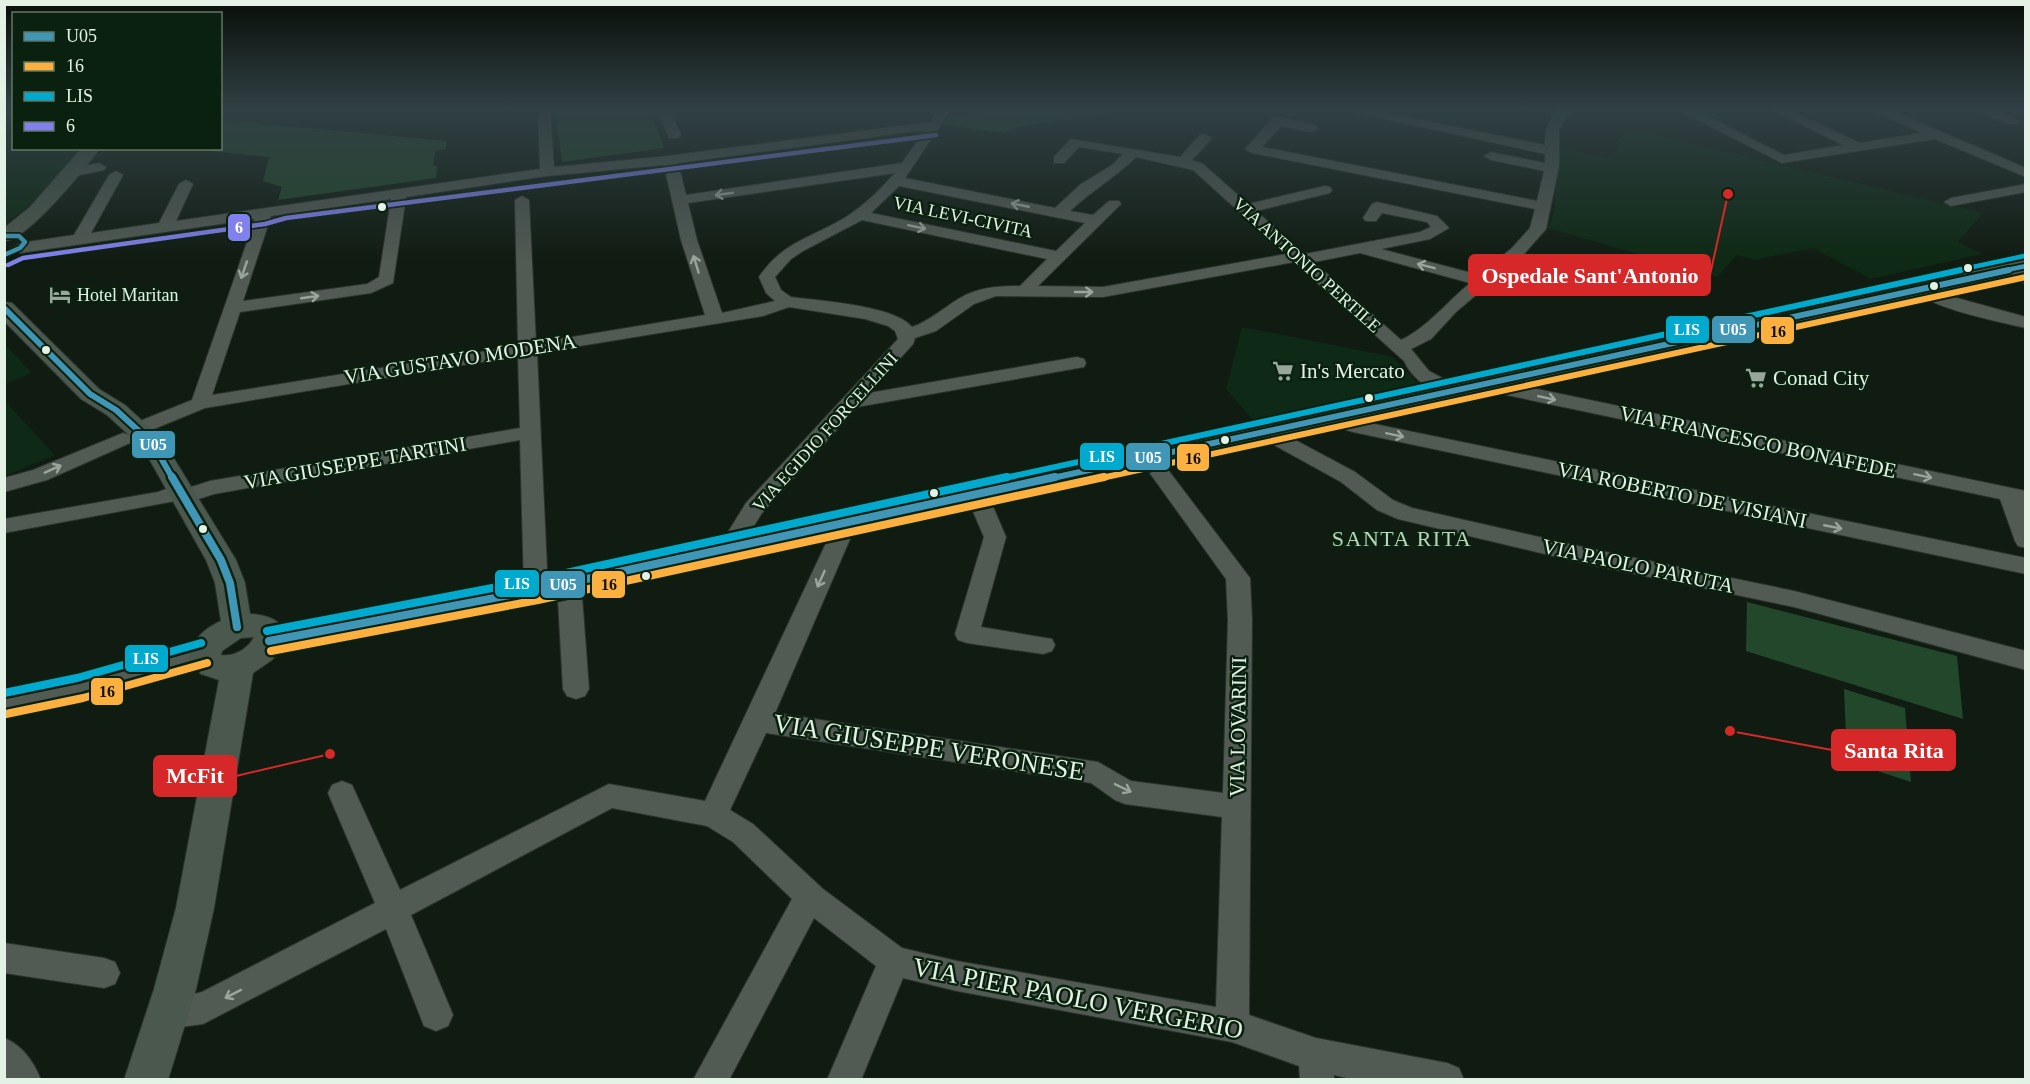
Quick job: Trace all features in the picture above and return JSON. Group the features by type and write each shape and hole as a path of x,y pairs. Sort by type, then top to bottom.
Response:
{"main road":[{"path":"9,244 83,159"},
{"path":"269,641 536,590 1269,432 1447,388 1491,383 1920,288 2020,272"},
{"path":"4,308 90,394 101,417 130,434 135,452 177,487 221,560 230,583 237,627"},
{"path":"146,1080 165,1020 195,908 221,659 216,638 237,627 263,627 270,635 269,641 252,659 221,659"},
{"path":"124,1080 144,1056 165,1020"}],"street":[{"path":"546,159 547,172"},
{"path":"669,159 715,319"},
{"path":"9,244 79,241 264,214 284,208 399,195 402,192 547,172 672,159"},
{"path":"786,301 774,293 768,282 767,277 773,265 790,251 860,215 901,174 911,159"},
{"path":"1059,213 1086,187 1117,168 1126,159"},
{"name":"VIA ANTONIO PERTILE","path":"1170,159 1198,167 1406,354 1414,365 1447,388"},
{"path":"1300,159 1545,207"},
{"path":"1505,159 1551,168"},
{"path":"1406,354 1450,308 1534,234 1542,220 1551,159"},
{"path":"1990,159 2025,173"},
{"path":"70,173 99,167"},
{"path":"679,200 901,174 1098,221"},
{"path":"79,241 116,175"},
{"path":"164,229 186,184"},
{"path":"1951,202 2025,188"},
{"path":"1244,209 1291,200 1325,190"},
{"path":"231,308 371,288 387,279 399,195"},
{"path":"522,200 536,590"},
{"path":"1026,289 1114,204"},
{"path":"908,335 930,327 958,306 980,294 1026,289 1103,292 1359,249 1424,236 1441,228 1432,219 1374,212"},
{"path":"200,402 264,214"},
{"name":"VIA LEVI-CIVITA","path":"860,215 1059,257"},
{"path":"1359,249 1483,281"},
{"path":"1920,288 1940,299 2025,324"},
{"name":"VIA GUSTAVO MODENA","path":"4,485 40,475 200,402 715,319 772,309 786,301"},
{"name":"VIA EGIDIO FORCELLINI","path":"741,545 739,532 754,508 854,402 902,347 908,335 894,322 881,318 786,301"},
{"name":"VIA ANTONIO PERTILE","path":"1406,354 1422,361 1447,388"},
{"path":"854,402 1077,363"},
{"name":"VIA FRANCESCO BONAFEDE","path":"1491,383 1502,388 2017,496"},
{"name":"VIA ROBERTO DE VISIANI","path":"1342,415 1353,426 2025,566"},
{"name":"VIA GIUSEPPE TARTINI","path":"4,526 163,498 177,487 210,488 529,432"},
{"name":"VIA PAOLO PARUTA","path":"1269,432 1274,437 1348,477 1385,505 1406,514 1587,556 1794,599 2025,661"},
{"name":"VIA LOVARINI","path":"1149,458 1238,578 1240,620 1232,1026"},
{"path":"976,495 995,537 967,634 1043,645"},
{"path":"2017,496 2025,541"},
{"path":"165,1020 177,1012 195,1011 285,967 609,796 713,815 758,721 839,539 838,525"},
{"path":"569,583 576,689"},
{"path":"4,704 221,659"},
{"name":"VIA GIUSEPPE VERONESE","path":"758,721 1098,772 1125,792 1236,807"},
{"path":"342,793 393,908 436,1015"},
{"name":"VIA PIER PAOLO VERGERIO","path":"713,815 743,833 812,899 894,961 957,976 1232,1026 1316,1067 1447,1080"},
{"path":"710,1080 798,914 812,899"},
{"path":"4,958 104,973"},
{"path":"844,1080 894,961"}],"shaded area":[{"path":"5,159 72,159 38,199 5,224"},
{"path":"269,159 434,159 433,166 437,166 436,178 278,200 282,187 263,181"},
{"path":"562,159 587,159 562,162"},
{"path":"1555,159 1754,159 1983,213 1958,242 1982,254 1871,279 1813,248 1754,260 1737,255 1717,277 1548,228 1555,210"},
{"name":"In's Mercato","path":"1242,327 1393,357 1420,385 1253,420 1226,389"},
{"path":"5,344 32,373 5,384"},
{"path":"7,403 55,455 5,476 4,404"},
{"path":"1747,602 1957,656 1963,719 1746,651"},
{"path":"1844,689 1905,708 1911,782 1847,761"}],"transit line":[{"name":"6","path":"8,265 23,258 265,224 286,218 748,159"},
{"name":"U05","path":"4,236 19,236 25,242 20,248 4,255"},
{"name":"LIS","path":"267,631 534,580 2024,256"},
{"name":"U05","path":"269,641 536,590 2026,266"},
{"name":"16","path":"271,651 538,600 2026,277"},
{"name":"U05","path":"4,308 90,394 116,410 153,444 221,560 230,583 237,627"},
{"name":"LIS","path":"4,693 77,678 201,643"},
{"name":"16","path":"6,714 83,698 207,663"}],"place":[{"name":"Ospedale Sant'Antonio","path":"1728,194"},
{"name":"Hotel Maritan","path":"60,295"},
{"name":"In's Mercato","path":"1283,371"},
{"name":"Conad City","path":"1756,378"},
{"name":"Santa Rita","path":"1730,731"},
{"name":"McFit","path":"330,754"}],"district":[{"name":"SANTA RITA","path":"1402,538"}]}
